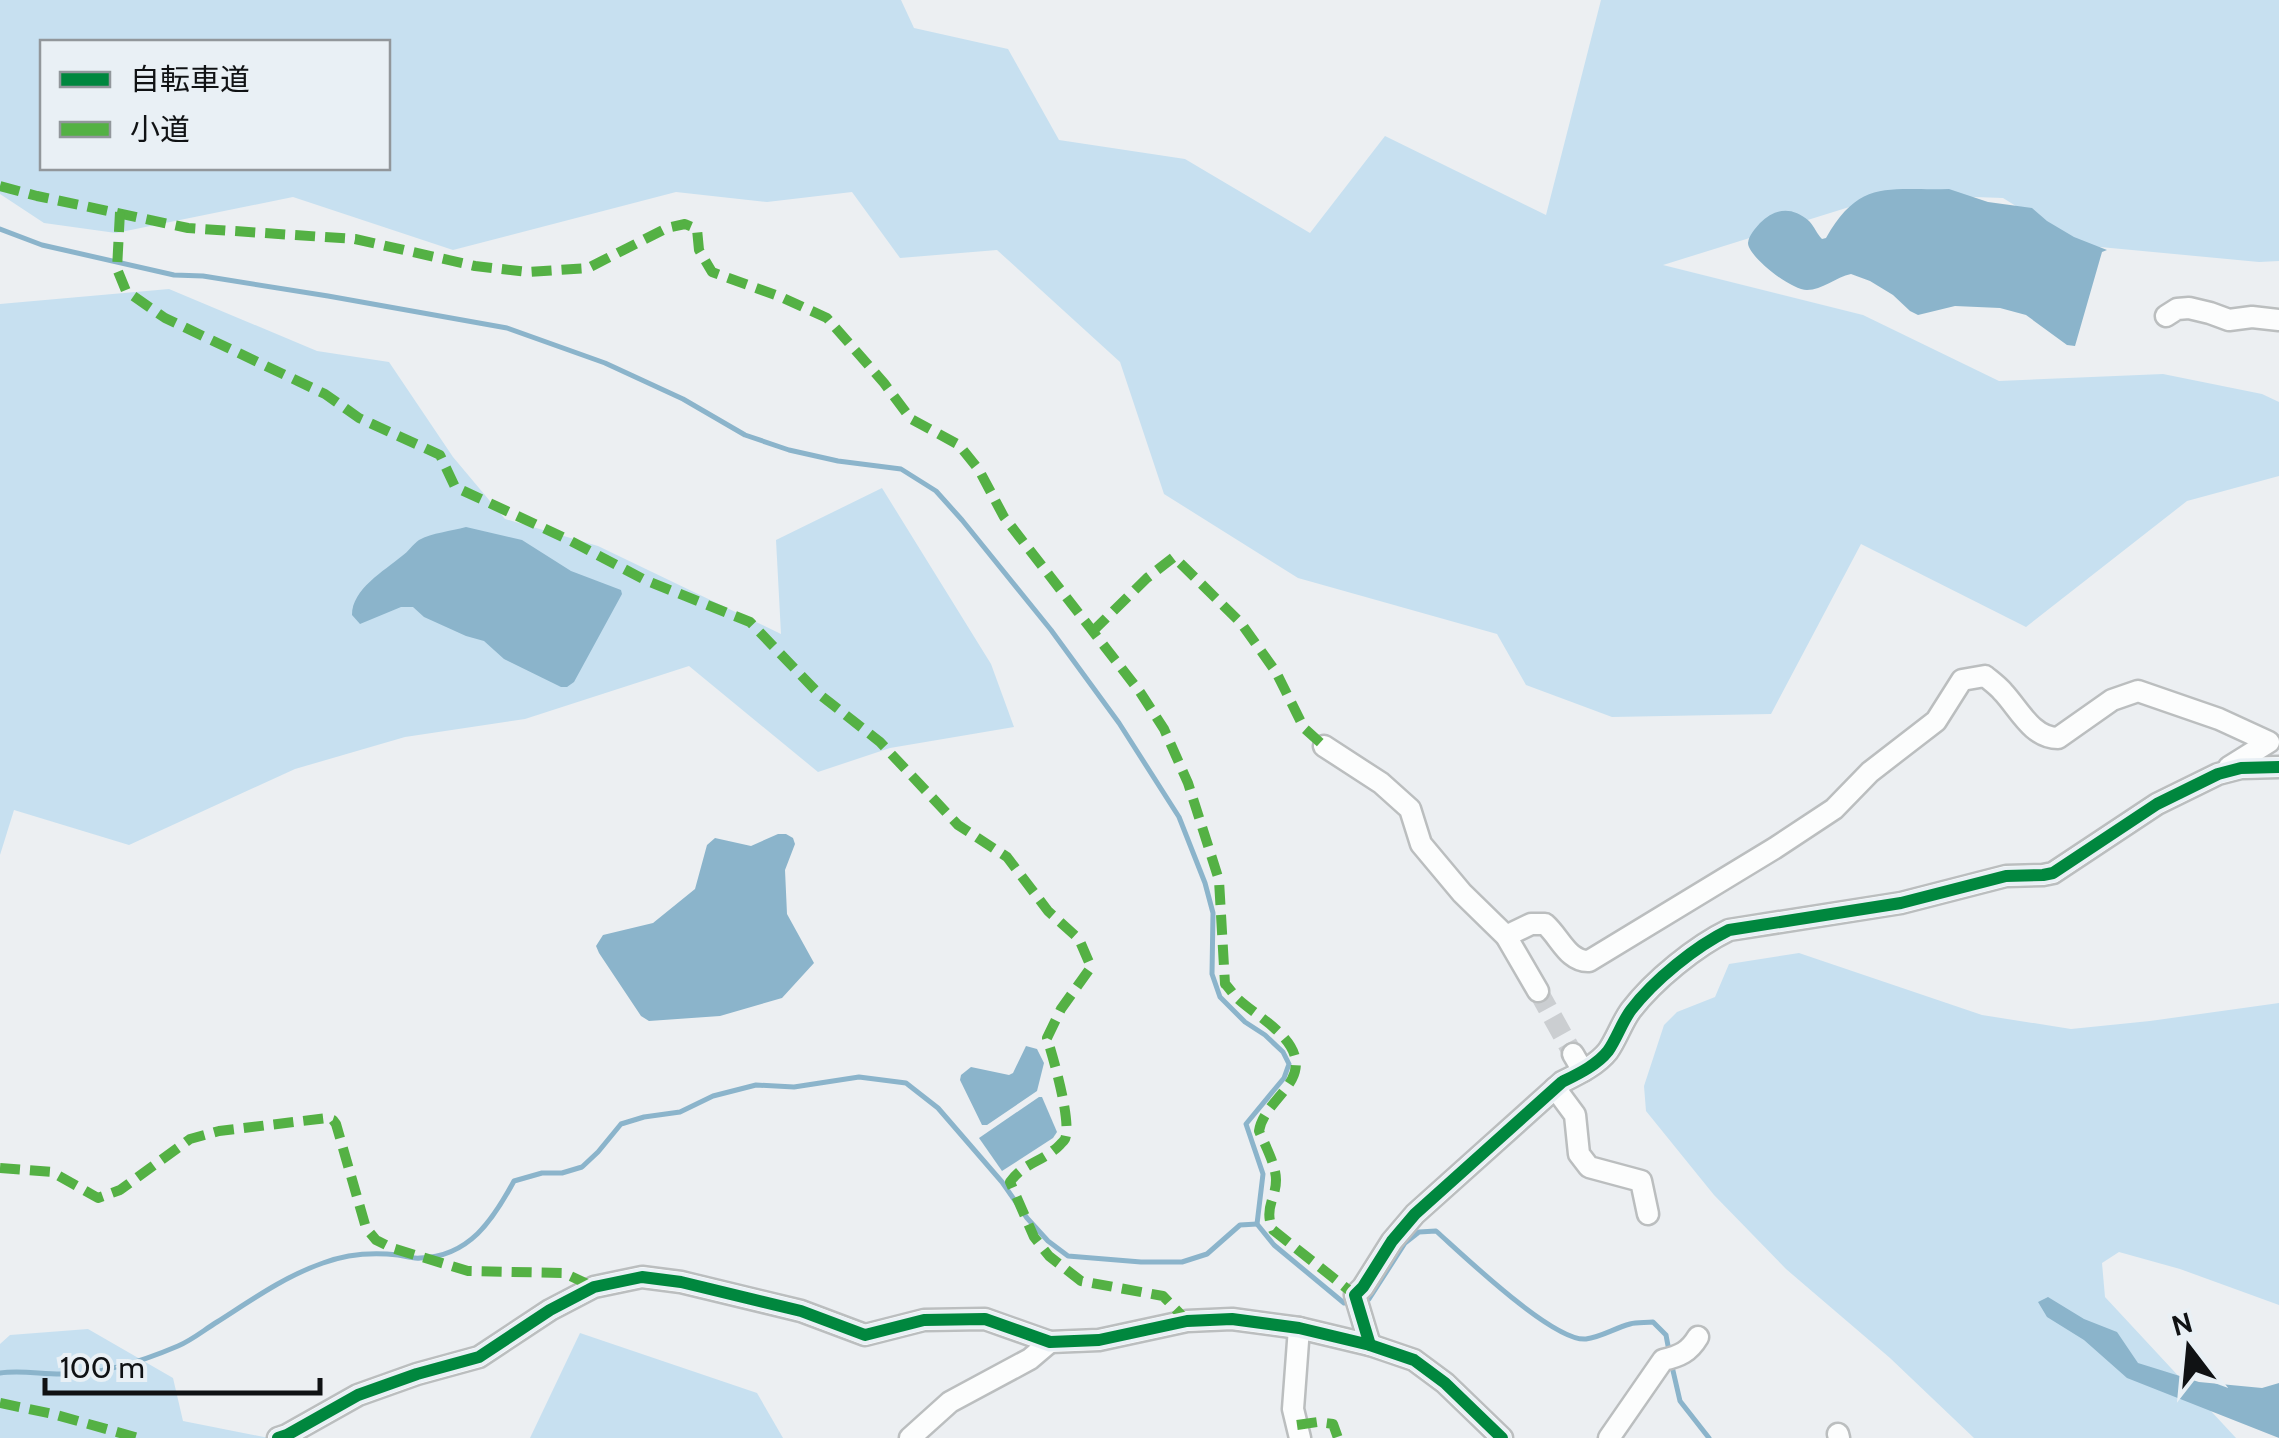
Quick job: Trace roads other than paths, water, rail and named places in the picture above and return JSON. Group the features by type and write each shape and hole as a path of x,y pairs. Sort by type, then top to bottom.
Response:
{"street":[{"path":"2166,316 2189,308 2228,320 2279,320"},
{"path":"1370,1345 1355,1296 1414,1214 1578,1063 1606,1054 1629,1012 1704,942 1729,930 1901,903 2006,876 2053,873 2157,804 2218,774 2268,742 2219,718 2138,690 2112,700 2058,738 2049,738 2036,731 1985,676 1962,680 1936,722 1870,772 1834,809 1589,962 1580,962 1570,954 1545,924 1531,924 1506,936"},
{"path":"1324,746 1381,782 1410,809 1421,844 1462,894 1506,936 1538,992"},
{"path":"2218,774 2241,768 2279,767"},
{"path":"1555,1088 1575,1115 1579,1154 1589,1167 1640,1181 1648,1214"},
{"path":"278,1438 358,1395 479,1357 550,1310 594,1287 642,1277 681,1282 801,1312 866,1334 924,1320 984,1320 1050,1342 1099,1340 1187,1321 1232,1319 1298,1328 1414,1360 1445,1383 1502,1438"},
{"path":"1298,1328 1293,1409 1300,1438"},
{"path":"1609,1438 1663,1360 1683,1355 1698,1336"},
{"path":"910,1438 950,1402 1030,1359 1050,1342"}],"waterway":[{"path":"0,229 42,245 174,275 203,276 507,328 605,363 683,399 745,435 838,461 901,469 936,491 1051,630 1119,723 1179,817 1213,913 1212,974 1220,997 1283,1052 1289,1064 1284,1078 1246,1124 1263,1174 1257,1224 1274,1245 1344,1303 1354,1303"},
{"path":"0,1373 76,1374 121,1366 183,1344 268,1290 323,1263 360,1255 417,1258 452,1251 488,1222 514,1181 582,1167 621,1124 680,1112 713,1096 756,1085 794,1087 859,1077 906,1083 938,1108 1002,1182 1027,1218 1068,1256 1182,1262 1207,1254 1240,1225 1257,1224"},
{"path":"1364,1303 1405,1243 1419,1232 1436,1231 1508,1295 1552,1327 1586,1339 1630,1324 1653,1322 1666,1335 1669,1351"},
{"path":"1671,1362 1680,1401 1709,1438"}],"tunnel":[{"path":"1538,991 1573,1054"}]}
